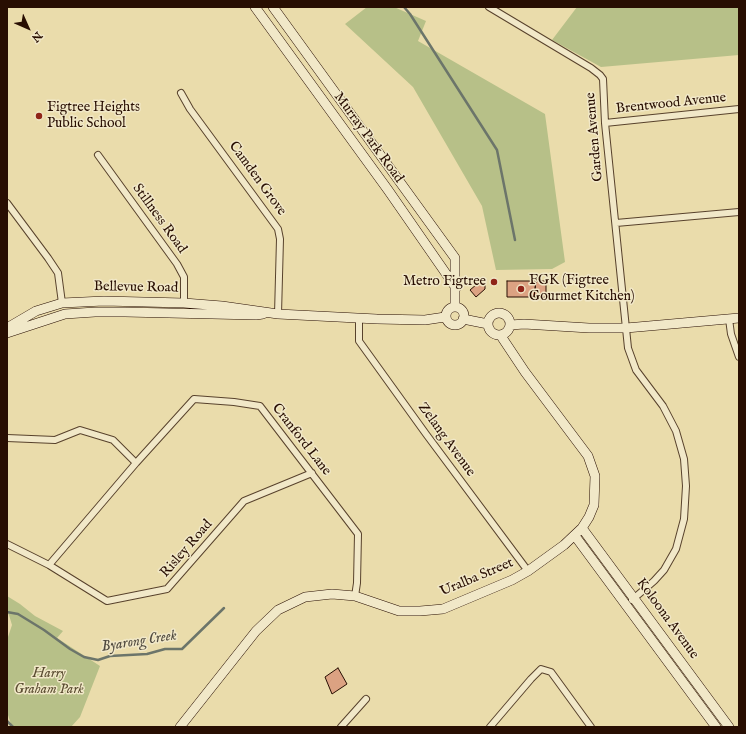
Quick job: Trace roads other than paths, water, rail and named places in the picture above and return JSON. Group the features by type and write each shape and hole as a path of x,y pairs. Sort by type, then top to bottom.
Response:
{"street":[{"name":"Murray Park Road","path":"254,7 388,190 456,288"},
{"name":"Murray Park Road","path":"273,7 455,258 455,307"},
{"name":"Garden Avenue","path":"489,7 591,68 603,79 605,123 628,348 636,370 663,406 676,431 684,459 686,486 684,519 676,549 664,570 654,581 625,605"},
{"name":"Camden Grove","path":"181,93 190,109 278,228 280,239 274,313"},
{"name":"Brentwood Avenue","path":"605,123 739,110"},
{"name":"Stillness Road","path":"98,155 177,264 184,277 184,303"},
{"path":"388,190 400,181"},
{"path":"7,203 58,273 62,303"},
{"path":"616,223 739,212"},
{"name":"Bellevue Road","path":"7,328 12,323 36,311 62,303 104,301 184,303 246,308 274,313 359,318 425,320 445,317"},
{"path":"455,307 462,311 463,319 456,325 449,322 445,317 449,310 455,307"},
{"name":"Bellevue Road","path":"7,334 65,314 73,313 124,312 256,316 274,313"},
{"path":"498,313 505,315 510,321 511,325 508,332 501,336 497,336 490,331 488,324 491,317 498,313"},
{"name":"Zelang Avenue","path":"359,318 359,340 426,434 528,571"},
{"path":"511,325 524,324 589,328 626,328 739,318"},
{"path":"463,319 488,324"},
{"path":"729,319 731,334 739,357"},
{"name":"Uralba Street","path":"180,727 256,630 278,610 305,598 332,594 355,596 399,611 443,609 512,580 528,571 564,545 582,528 594,505 595,476 588,456 525,372 501,336"},
{"name":"Cranford Lane","path":"49,565 136,463 194,399 234,402 260,406 358,534 357,583 355,596"},
{"path":"7,438 55,440 80,430 113,440 136,463"},
{"name":"Risley Road","path":"7,544 49,565 107,601 167,589 244,501 312,473"},
{"name":"Koloona Avenue","path":"582,528 729,727"},
{"name":"Koloona Avenue","path":"575,536 716,727"},
{"path":"490,727 541,669 551,672 591,727"},
{"path":"694,698 702,692"},
{"path":"342,727 366,698"}],"waterway":[{"path":"404,7 410,14 497,150 515,240"},
{"name":"Byarong Creek","path":"7,612 18,614 84,657 98,660 110,656 147,654 165,649 182,649 224,608"},
{"name":"Byarong Creek","path":"7,721 13,727"}],"place":[{"name":"Figtree Heights Public School","path":"39,116"},
{"name":"Metro Figtree","path":"494,282"},
{"name":"FGK (Figtree Gourmet Kitchen)","path":"521,289"}],"park label":[{"name":"Harry Graham Park","path":"49,682"}]}
